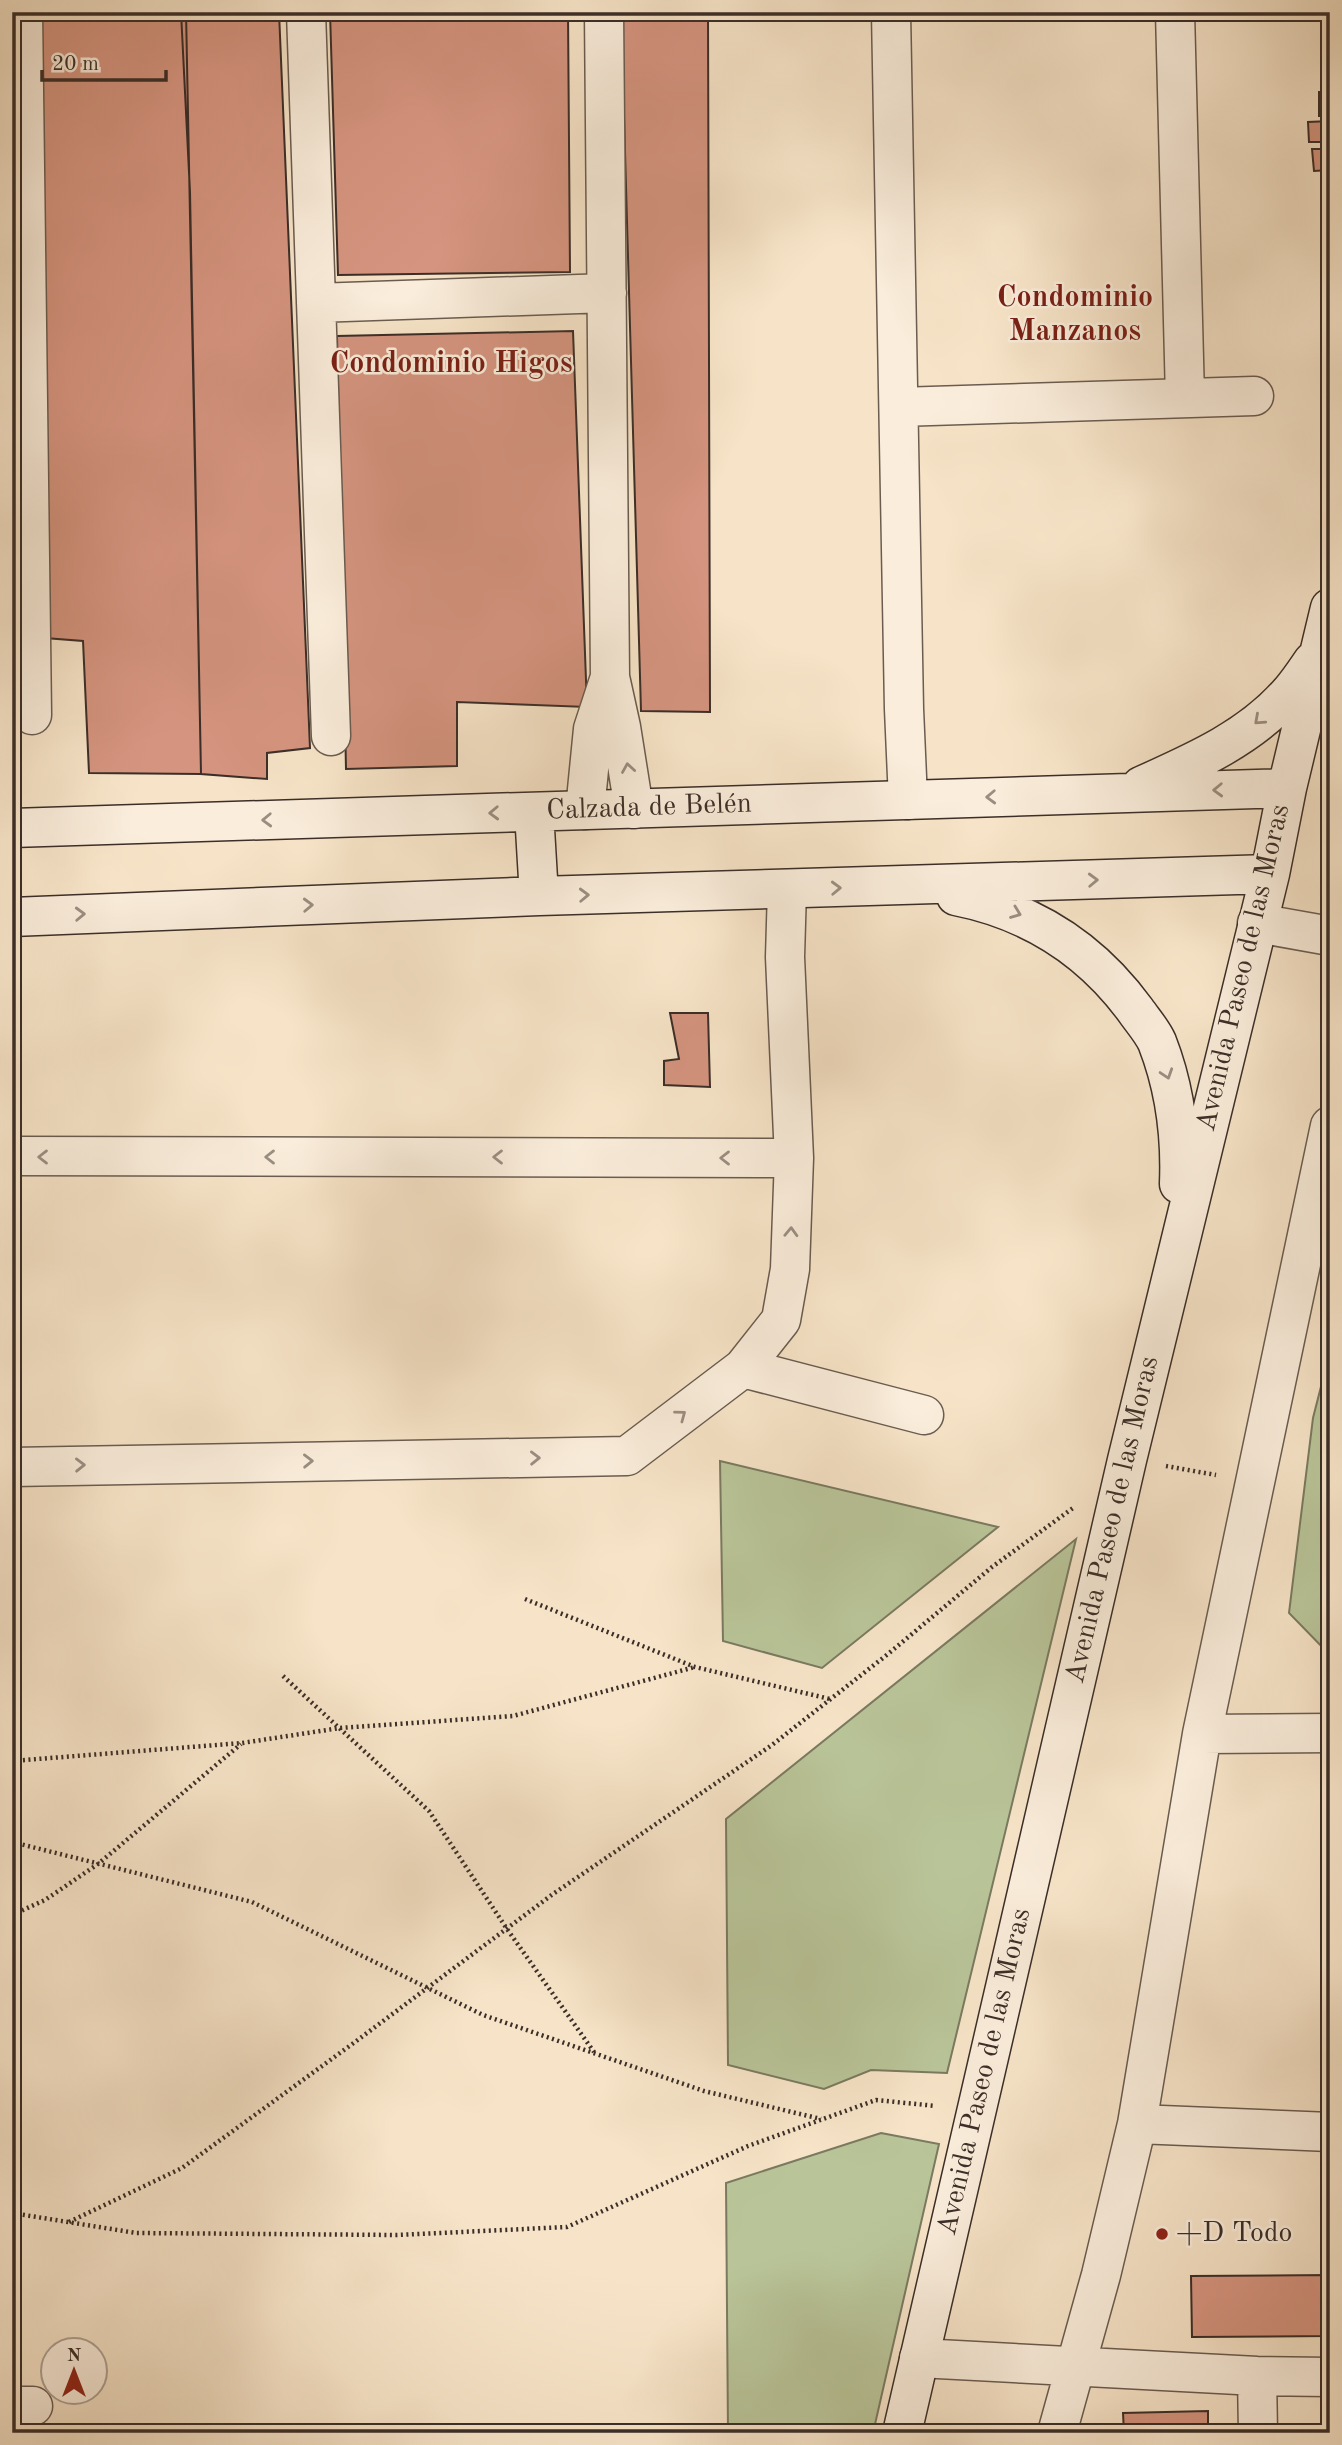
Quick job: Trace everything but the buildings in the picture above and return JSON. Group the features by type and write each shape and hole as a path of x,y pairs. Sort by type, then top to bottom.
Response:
{"street":[{"path":"23,12 22,664 32,715"},
{"path":"306,12 331,736"},
{"path":"604,12 610,677 634,809"},
{"path":"891,12 908,800"},
{"path":"1175,12 1185,398"},
{"path":"316,303 607,293"},
{"path":"899,407 1254,396"},
{"name":"Avenida Paseo de las Moras","path":"902,2433 1126,1465 1270,874 1287,788 1330,608"},
{"path":"1125,793 1206,757 1250,728 1290,693 1321,651"},
{"path":"584,810 593,729 610,677"},
{"name":"Calzada de Belén","path":"12,828 1287,788"},
{"path":"534,812 539,896"},
{"path":"12,917 539,896 1270,874"},
{"path":"902,885 969,898 1022,914 1072,944 1118,986 1156,1040 1173,1092 1180,1154 1177,1250"},
{"path":"12,1467 627,1456 743,1368 781,1320 790,1269 794,1158 785,957 787,890"},
{"path":"1257,923 1330,936"},
{"path":"1057,2433 1101,2275 1137,2124 1202,1734 1254,1481 1325,1167 1330,1126"},
{"path":"12,1157 794,1158"},
{"path":"743,1368 924,1415"},
{"path":"1202,1734 1330,1733"},
{"path":"1137,2124 1330,2132"},
{"path":"919,2358 1257,2376 1330,2377"},
{"path":"1257,2376 1258,2433"}],"path":[{"path":"69,2222 182,2168 553,1894 772,1745 992,1567 1126,1465 1254,1481"},
{"path":"525,1600 695,1667 831,1699"},
{"path":"12,1761 242,1743 340,1728 513,1716 695,1667"},
{"path":"284,1676 429,1811 507,1929 595,2053"},
{"path":"12,1915 44,1900 98,1864 242,1743"},
{"path":"12,1842 252,1902 483,2015 704,2091 822,2120"},
{"path":"12,2213 150,2233 397,2235 567,2227 748,2146 876,2100 975,2110"}],"green space":[{"path":"1330,1351 1330,1655 1289,1613 1313,1418"},
{"path":"720,1461 998,1527 822,1668 723,1641"},
{"path":"1076,1539 947,2073 871,2070 824,2089 728,2065 726,1819"},
{"path":"881,2133 939,2144 873,2433 728,2433 726,2183"}],"place":[{"name":"+D Todo","path":"1162,2234"}],"district":[{"name":"Condominio Manzanos","path":"1075,315"},
{"name":"Condominio Higos","path":"451,364"}]}
